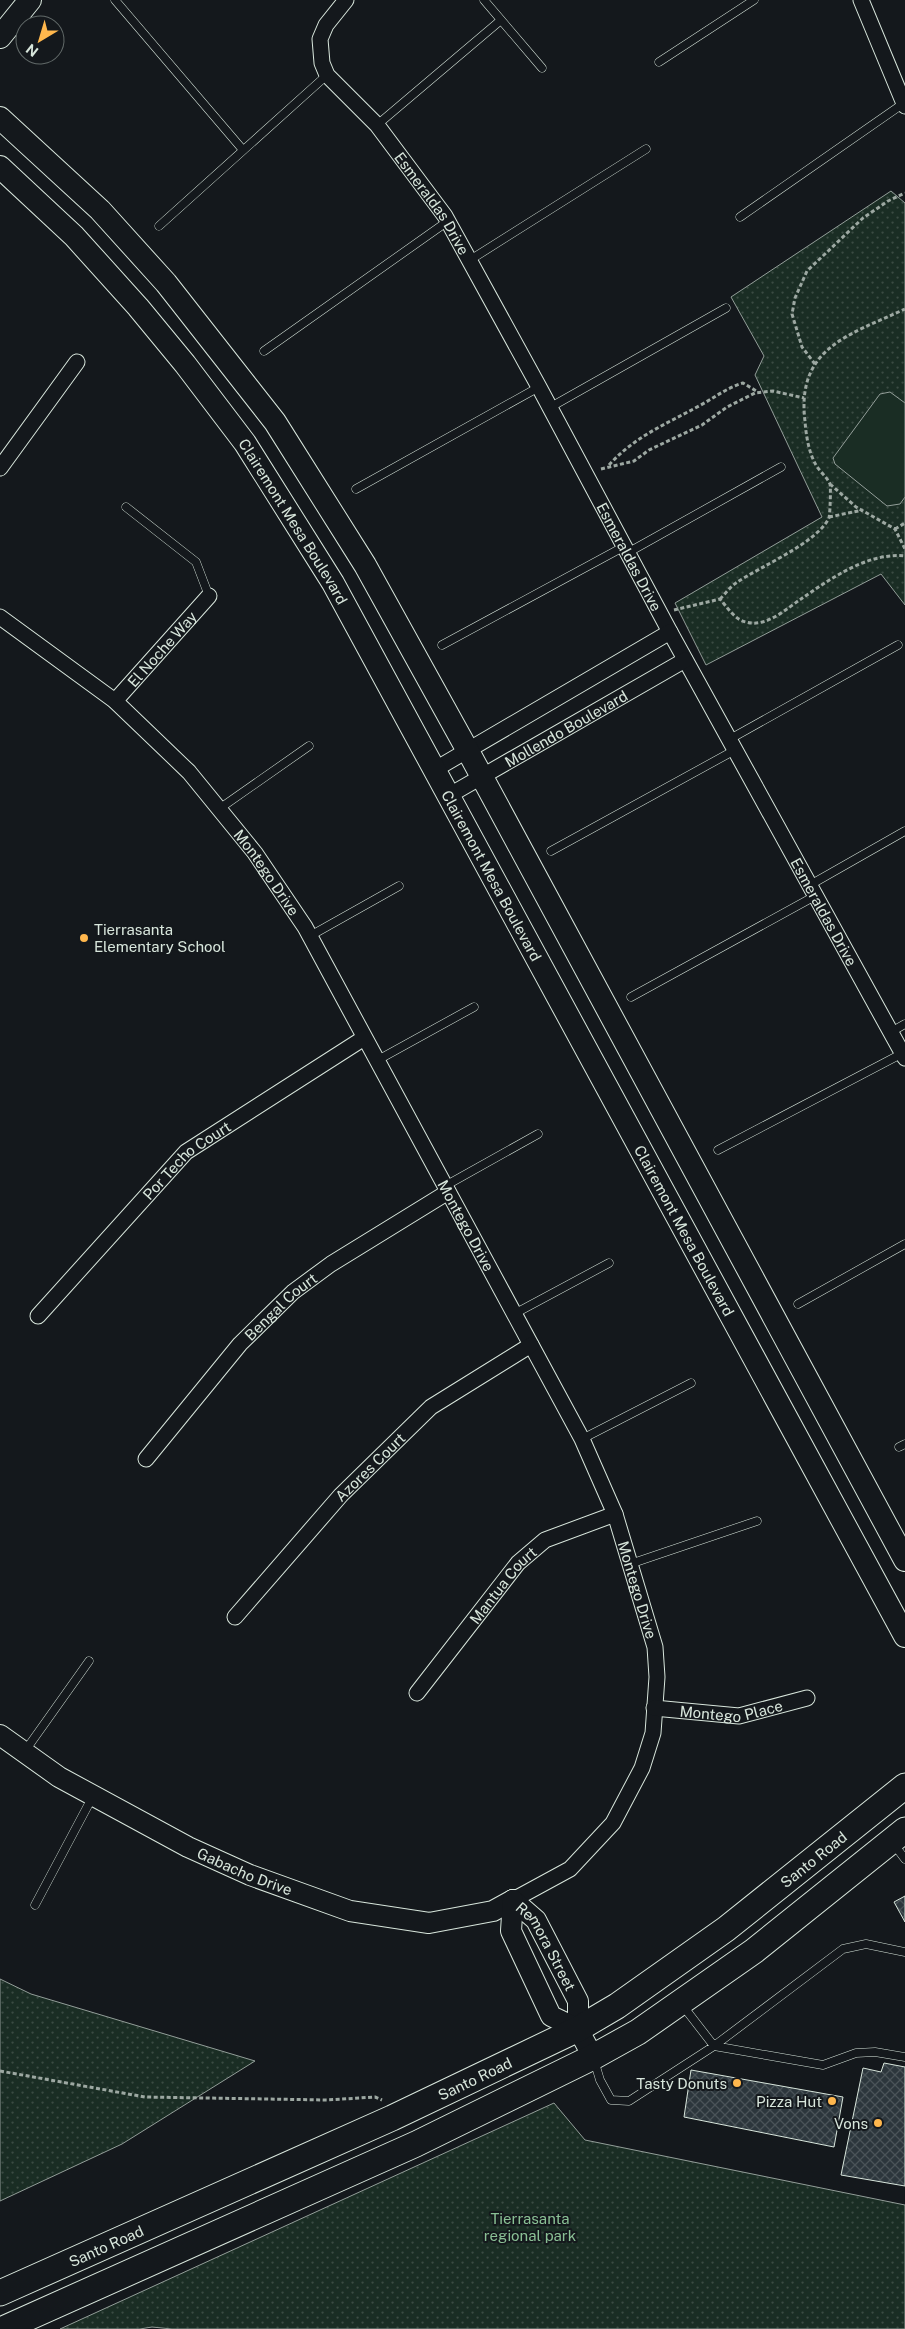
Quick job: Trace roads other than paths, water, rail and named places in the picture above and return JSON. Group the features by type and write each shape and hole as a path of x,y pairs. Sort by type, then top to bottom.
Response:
{"main road":[{"path":"0,37 30,0"},
{"path":"0,118 100,210 172,290 275,422 365,565 468,751 905,1560"},
{"name":"Clairemont Mesa Boulevard","path":"0,167 74,236 138,307 245,443 333,583 905,1636"},
{"name":"Santo Road","path":"0,2293 409,2109 578,2029 617,2006 726,1929 905,1786"},
{"path":"2,2329 416,2144 593,2057 638,2032 681,2003 901,1843"}],"street":[{"path":"327,75 322,64 320,39 326,25 346,0"},
{"path":"864,1 904,105"},
{"name":"Esmeraldas Drive","path":"327,75 377,125 448,221 627,549 670,632 904,1056"},
{"path":"0,468 77,362"},
{"name":"El Noche Way","path":"115,701 209,596"},
{"name":"Montego Drive","path":"0,617 115,701 189,772 255,853 310,936 582,1439 615,1514 655,1647 657,1677 653,1733 642,1768 613,1823 570,1869 513,1900"},
{"name":"Mollendo Boulevard","path":"434,770 670,632"},
{"name":"Mollendo Boulevard","path":"448,796 686,660"},
{"name":"Por Techo Court","path":"38,1316 186,1152 364,1038"},
{"name":"Bengal Court","path":"146,1459 240,1344 293,1292 331,1264 447,1189"},
{"name":"Azores Court","path":"235,1617 341,1495 431,1407 530,1345"},
{"name":"Mantua Court","path":"417,1693 518,1563 545,1540 615,1514"},
{"name":"Montego Place","path":"654,1708 739,1716 807,1698"},
{"name":"Gabacho Drive","path":"0,1735 59,1777 215,1859 250,1875 350,1911 429,1923 493,1910 513,1900"},
{"name":"Remora Street","path":"513,1900 511,1931 551,2016 578,2029"},
{"name":"Remora Street","path":"513,1900 536,1920 578,2001 578,2029 593,2057"}],"lane":[{"path":"115,0 243,150"},
{"path":"484,0 542,68"},
{"path":"659,62 754,0"},
{"path":"377,125 501,20"},
{"path":"159,226 327,75"},
{"path":"740,217 904,105"},
{"path":"470,260 646,149"},
{"path":"264,351 448,221"},
{"path":"549,408 726,308"},
{"path":"356,489 539,387"},
{"path":"442,645 781,467"},
{"path":"126,507 196,562 209,596"},
{"path":"551,851 898,645"},
{"path":"219,809 309,746"},
{"path":"631,997 813,890 905,831"},
{"path":"310,936 399,886"},
{"path":"376,1061 474,1007"},
{"path":"891,1032 905,1024"},
{"path":"718,1150 904,1056"},
{"path":"447,1189 538,1134"},
{"path":"798,1304 905,1244"},
{"path":"514,1314 609,1263"},
{"path":"582,1439 691,1384"},
{"path":"630,1564 757,1521"},
{"path":"24,1753 89,1661"},
{"path":"34,1905 93,1796"},
{"path":"593,2057 600,2080 611,2100 629,2101 714,2046 843,1949 866,1944 905,1952"},
{"path":"681,2003 714,2046 822,2065 856,2053 875,2052 905,2058"}],"place":[{"name":"Tierrasanta Elementary School","path":"84,938"},
{"name":"Tasty Donuts","path":"737,2083"},
{"name":"Pizza Hut","path":"832,2101"},
{"name":"Vons","path":"878,2123"}],"park label":[{"name":"Tierrasanta regional park","path":"530,2226"}]}
